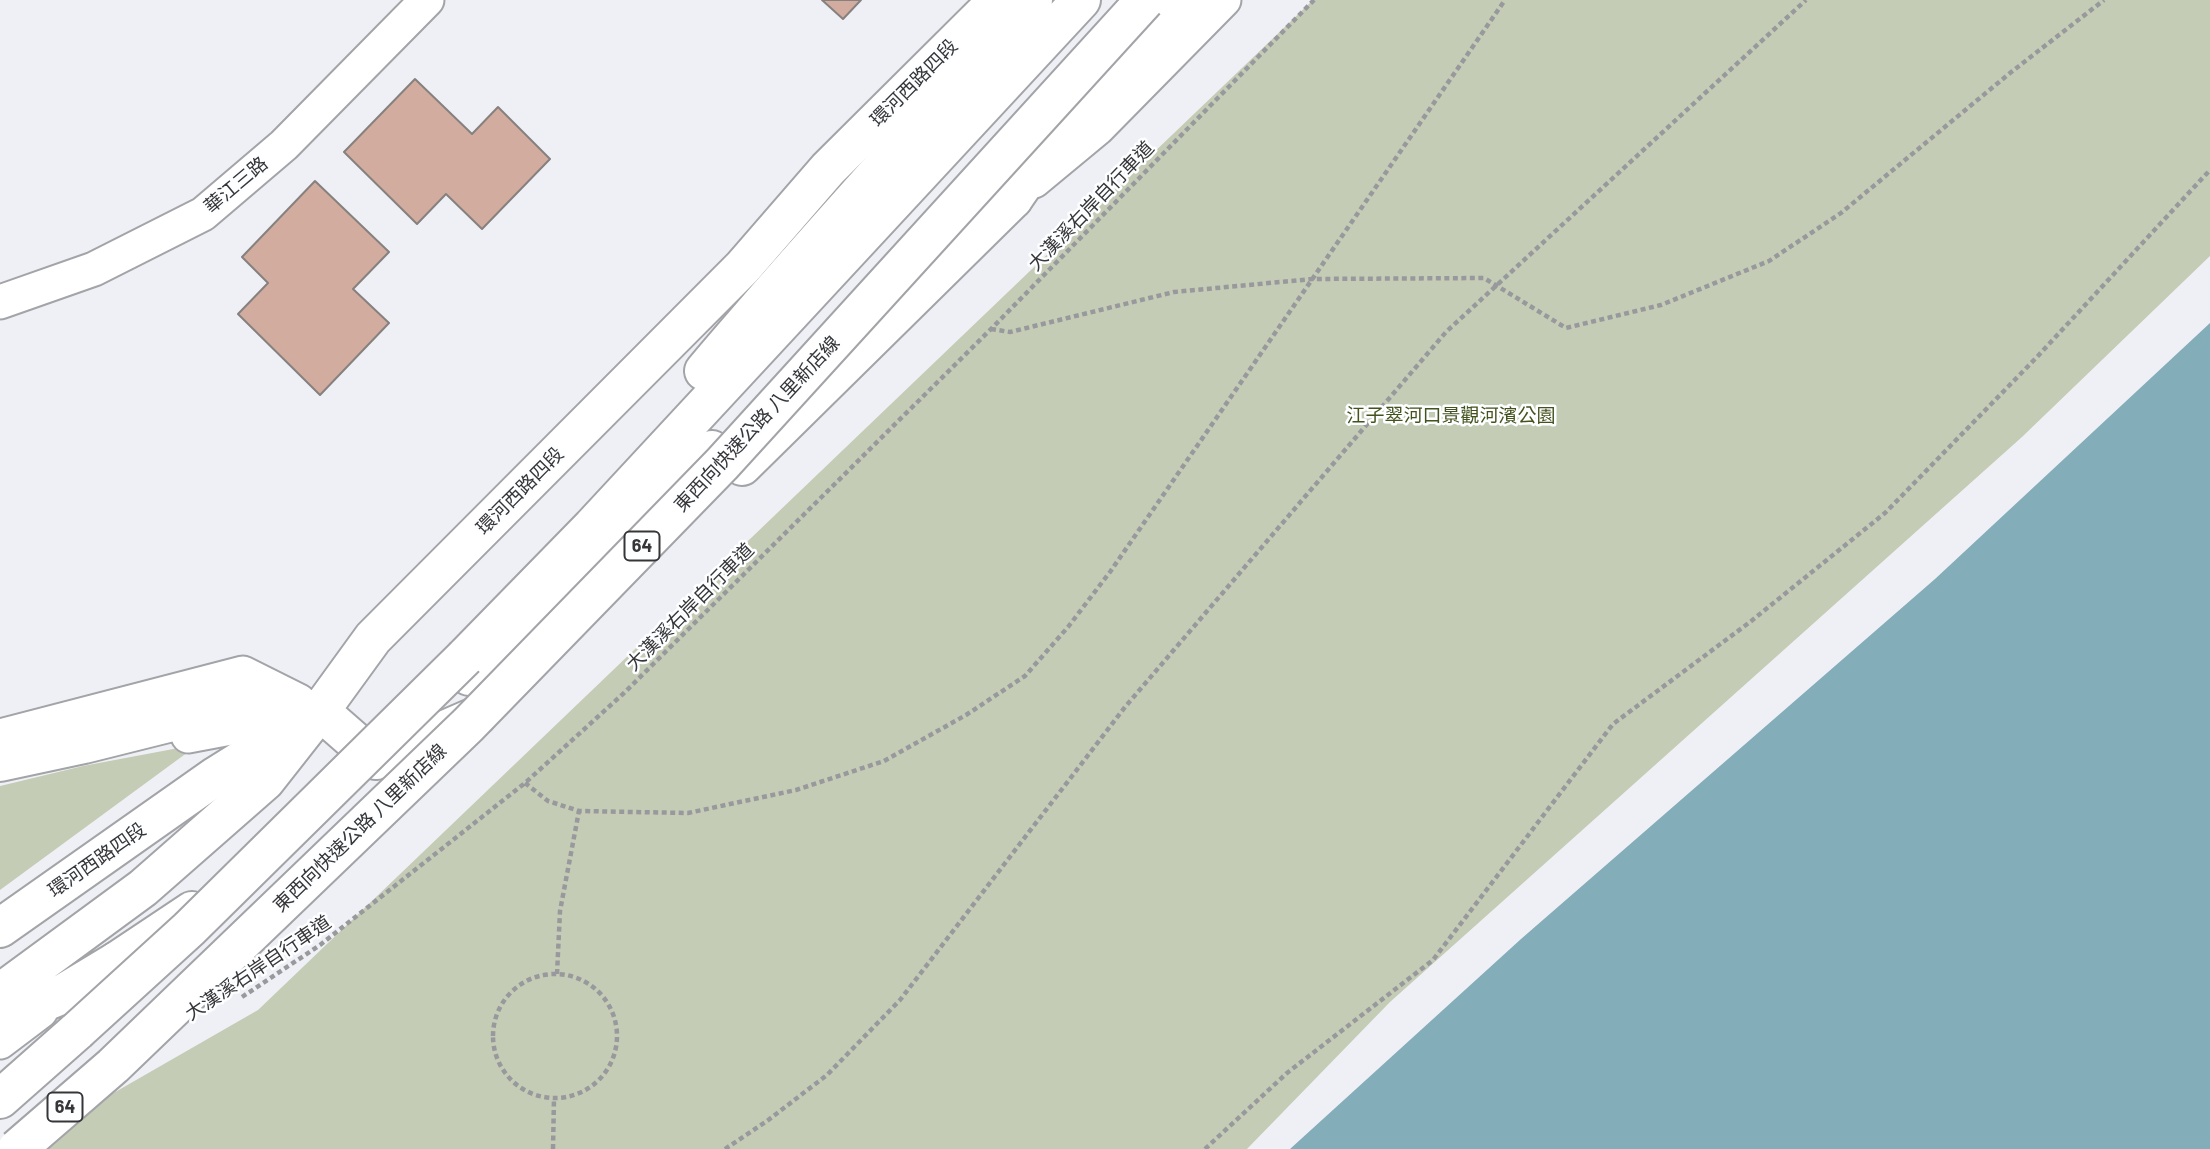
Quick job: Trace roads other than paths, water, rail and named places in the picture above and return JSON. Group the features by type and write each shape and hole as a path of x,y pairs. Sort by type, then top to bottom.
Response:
{"main road":[{"name":"環河西路四段","path":"0,928 216,776 320,711 373,638 743,267 828,169 998,0"},
{"path":"465,657 771,292 1033,0"},
{"name":"64","path":"0,1099 189,929 465,657 592,527 1081,0"},
{"path":"6,1008 59,996 234,883 301,831 709,453 1139,0"},
{"name":"東西向快速公路 八里新店線","path":"17,1149 113,1066 468,725 713,474 1145,0"},
{"path":"376,760 481,714 731,478 1013,198 1072,114 1185,0"},
{"path":"0,762 260,700 320,711 376,760"},
{"path":"6,1008 265,781 320,711"},
{"path":"0,1077 71,1027 117,961"}],"street":[{"name":"華江三路","path":"0,302 94,270 203,214 284,145 427,0"},
{"path":"1013,198 1098,128 1224,0"},
{"path":"0,736 243,673 320,711"},
{"path":"0,775 320,711"}],"water":[{"path":"2210,323 2210,1149 1290,1149 1521,939 1935,579"}],"park label":[{"name":"江子翠河口景觀河濱公園","path":"1451,416"}]}
